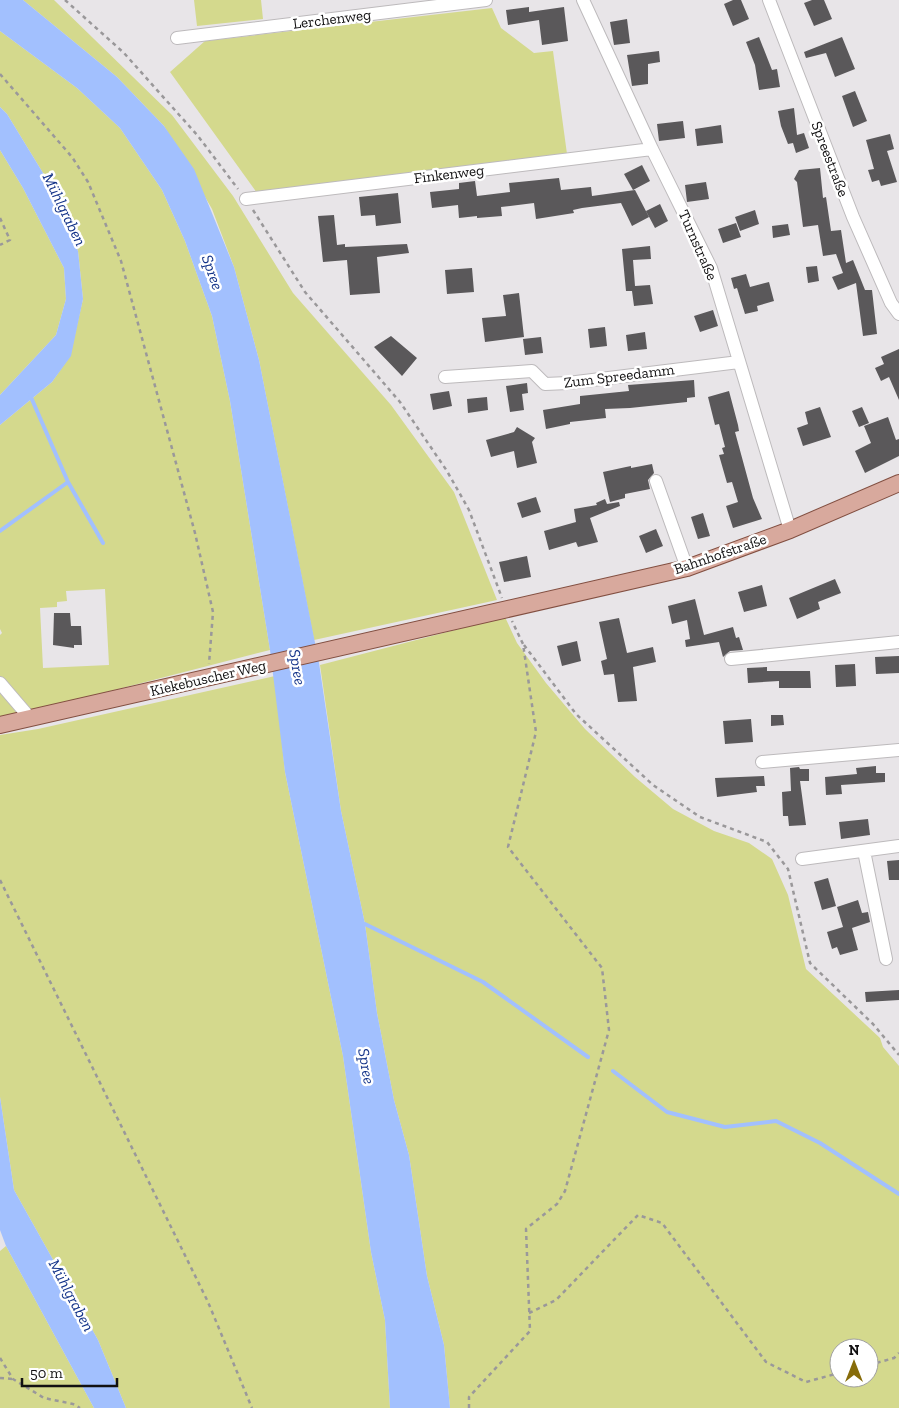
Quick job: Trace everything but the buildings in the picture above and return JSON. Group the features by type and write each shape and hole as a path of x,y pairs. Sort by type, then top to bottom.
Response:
{"main road":[{"name":"Bahnhofstraße","path":"533,603 687,568 790,530 899,483"},
{"name":"Kiekebuscher Weg","path":"0,725 533,603"}],"street":[{"name":"Lerchenweg","path":"177,38 486,0"},
{"name":"Turnstraße","path":"583,0 652,149 711,268 790,530"},
{"name":"Spreestraße","path":"769,0 853,217 892,303 899,314"},
{"name":"Finkenweg","path":"246,199 652,149"},
{"name":"Zum Spreedamm","path":"445,378 532,370 545,384 568,383 739,362"},
{"path":"656,481 687,568"},
{"path":"731,659 899,642"},
{"path":"0,682 30,718"},
{"path":"762,762 899,750"},
{"path":"802,859 899,846"},
{"path":"864,851 886,959"}],"path":[{"path":"65,0 130,60 198,136 246,199 305,292 400,402 455,484 469,510 506,609 523,644 576,714 653,785 700,817 767,842 788,869 810,963 872,1024 899,1055"},
{"path":"0,74 72,156 88,182 121,261 195,534 213,612 208,678"},
{"path":"0,218 10,240 0,246"},
{"path":"469,1408 469,1397 530,1330 526,1229 557,1204 565,1191 608,1030 602,968 508,847 536,732 523,644"},
{"path":"0,880 208,1302 252,1408"},
{"path":"529,1313 556,1300 638,1214 662,1223 766,1362 806,1382 829,1376"},
{"path":"879,1362 894,1358 899,1353"},
{"path":"0,1358 12,1379"},
{"path":"0,1378 12,1379 44,1398 73,1404 80,1408"}],"green space":[{"path":"23,0 54,0 172,115 233,196 293,293 391,405 454,492 497,600 314,640 259,360 234,267 212,209 164,126 117,77"},
{"path":"194,0 261,0 263,19 197,26"},
{"path":"492,8 501,28 534,53 553,51 567,154 257,193 170,72 205,41"},
{"path":"0,31 77,88 120,128 162,190 185,241 212,316 230,401 270,650 33,711 0,676 0,635 2,633 0,629 0,425 52,382 70,356 83,299 78,251 43,173 7,114 0,107","holes":["105,589 109,665 43,668 40,608 57,607 57,602 67,601 66,591"]},
{"path":"0,150 23,188 64,268 66,299 56,335 0,395"},
{"path":"505,617 517,643 546,683 585,729 635,777 673,809 714,831 749,843 772,859 788,895 806,969 880,1038 883,1047 899,1066 899,1408 450,1408 444,1345 427,1276 409,1155 394,1100 377,1013 365,924 341,811 320,665"},
{"path":"275,676 285,772 343,1056 371,1252 385,1320 390,1408 126,1408 98,1340 14,1190 0,1097 0,735 38,729"},
{"path":"0,688 22,715 0,720"},
{"path":"6,1246 94,1408 0,1408 0,1251"}],"water":[{"name":"Spree","path":"0,0 23,0 117,77 164,126 194,169 234,267 259,360 319,663 341,811 365,924 377,1013 394,1100 409,1155 427,1276 444,1345 450,1408 390,1408 385,1320 371,1252 343,1056 285,772 270,650 230,401 212,316 185,241 162,190 120,128 77,88 0,31"},
{"path":"0,107 7,114 43,173 78,251 83,299 71,356 52,382 0,425 0,395 56,335 66,299 64,268 23,188 0,150"},
{"name":"Mühlgraben","path":"0,1097 14,1190 98,1340 126,1408 94,1408 6,1246 0,1230"}],"waterway":[{"path":"30,395 68,482 103,543"},
{"path":"0,531 68,482"},
{"path":"365,924 483,982 588,1057"},
{"path":"613,1071 667,1112 725,1127 776,1121 820,1143 899,1194"}]}
